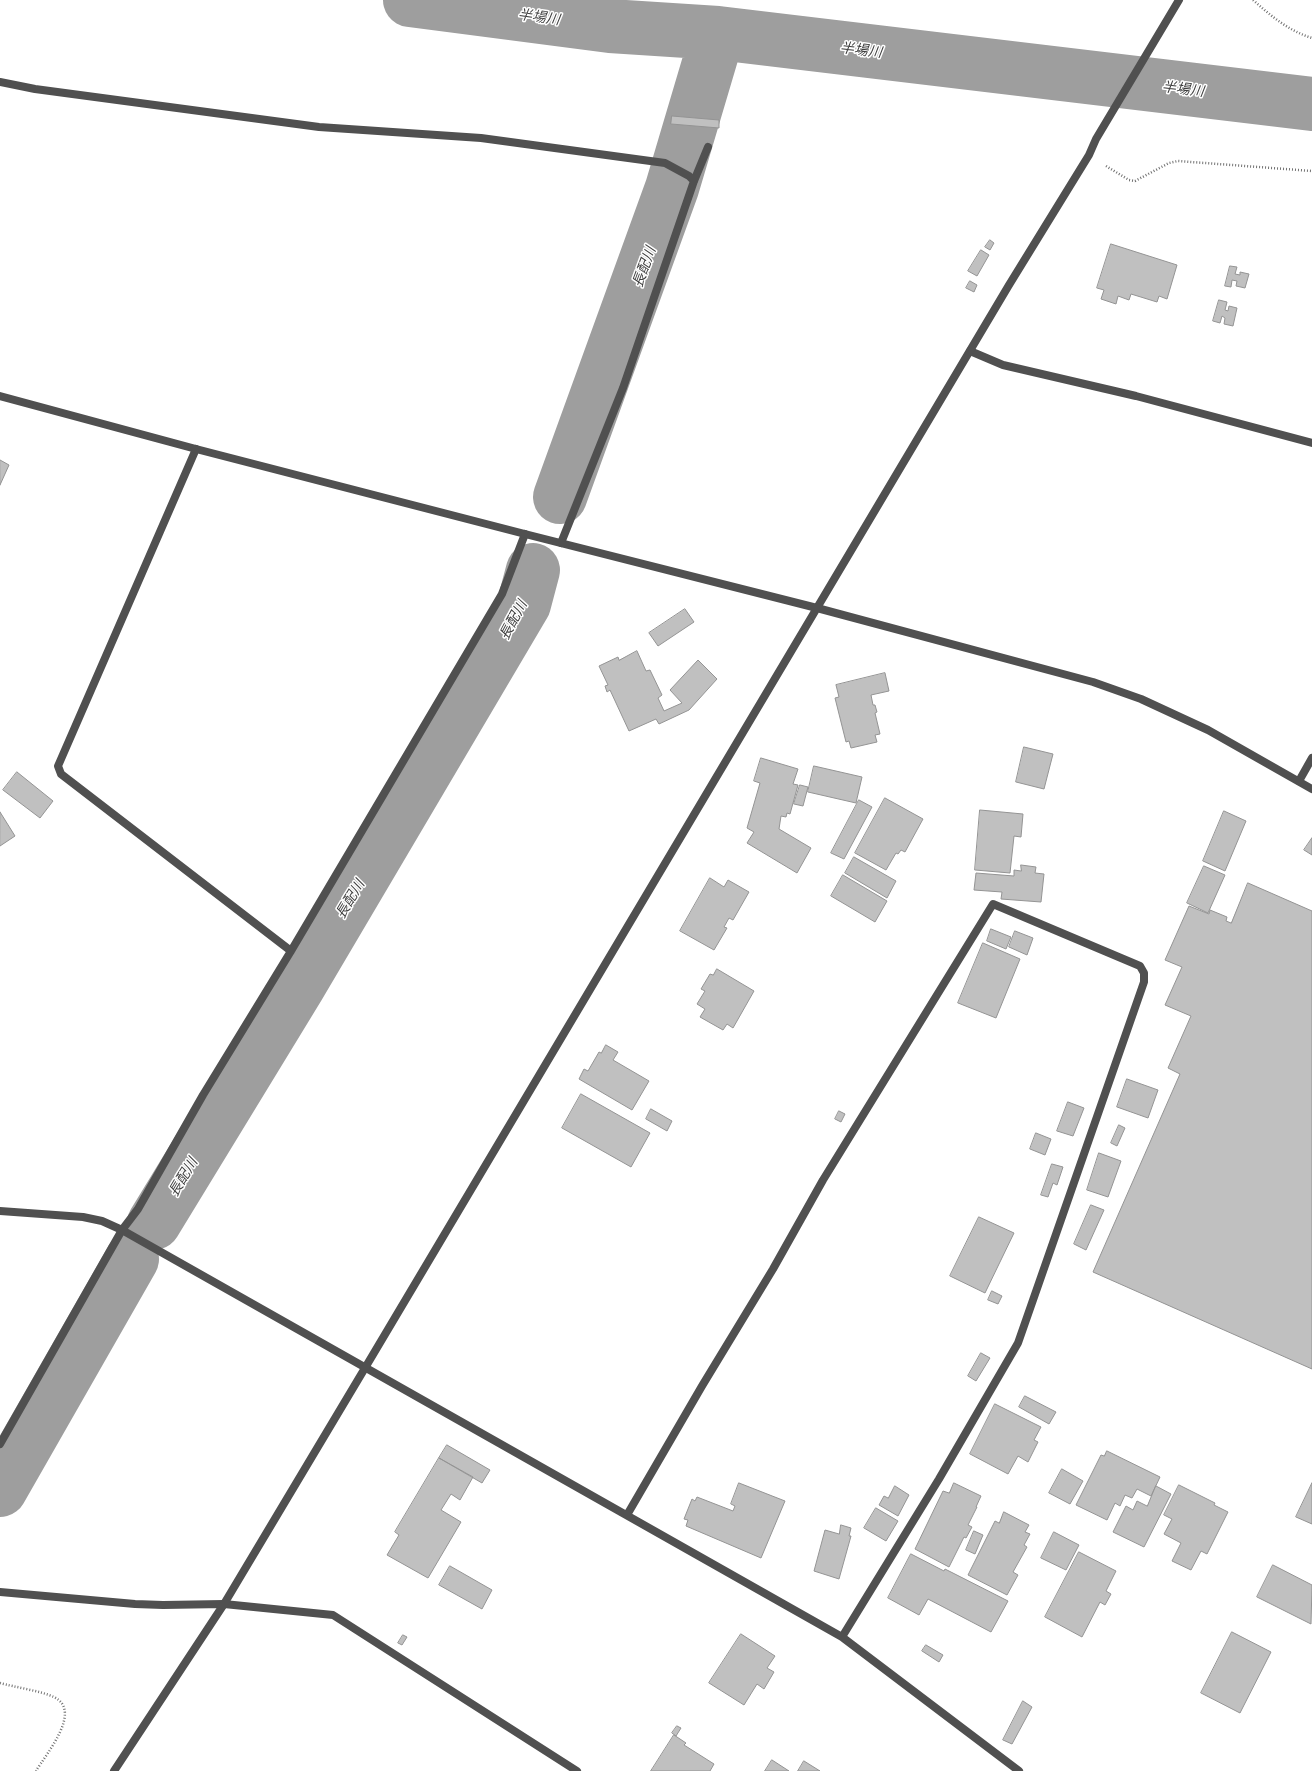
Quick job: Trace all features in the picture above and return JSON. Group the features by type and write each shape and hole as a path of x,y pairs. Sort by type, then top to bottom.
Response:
{"street":[{"path":"114,1771 224,1604 970,351 1089,155 1096,139 1179,0"},
{"path":"0,82 35,89 319,127 481,138 665,163 692,179"},
{"path":"561,544 623,388 692,179 708,147"},
{"path":"970,351 1003,365 1136,396 1312,443"},
{"path":"0,396 196,449 561,544 817,608 1107,686 1142,699 1208,730 1312,789"},
{"path":"196,449 58,766 61,774 291,951"},
{"path":"0,1444 122,1230 138,1209 203,1095 291,951 502,594 525,534"},
{"path":"1299,781 1312,758"},
{"path":"627,1515 698,1393 773,1269 823,1180 993,904 1140,966 1144,973 1144,982 1018,1343 939,1479 842,1637"},
{"path":"0,1211 83,1217 102,1222 122,1230 842,1637 1019,1771"},
{"path":"0,1592 135,1604 224,1604 334,1615 577,1771"}],"path":[{"path":"1253,0 1281,24 1300,34 1312,38"},
{"path":"1089,155 1129,180 1135,180 1170,163 1178,161 1312,171"},
{"path":"0,1683 54,1697 64,1706 66,1718 60,1732 36,1771"}],"building":[{"path":"672,116 719,120 719,128 671,124"},
{"path":"990,240 994,243 990,250 985,247"},
{"path":"1111,244 1177,265 1167,299 1159,296 1157,302 1131,294 1129,300 1118,296 1116,304 1101,299 1104,290 1097,288"},
{"path":"981,250 989,255 977,276 968,271"},
{"path":"1230,266 1237,267 1235,274 1240,275 1240,272 1249,274 1245,288 1236,286 1237,281 1232,280 1231,287 1225,286"},
{"path":"970,281 977,285 974,292 966,288"},
{"path":"1219,300 1227,302 1225,310 1228,311 1229,306 1237,308 1233,326 1224,324 1225,318 1222,316 1220,323 1213,321"},
{"path":"0,460 9,465 0,485"},
{"path":"685,609 694,622 658,646 649,633"},
{"path":"637,651 646,671 650,670 662,695 658,698 664,711 682,703 670,690 698,660 717,679 689,710 659,724 656,719 629,731 610,690 607,692 605,686 608,685 599,666 618,657 619,660"},
{"path":"885,673 889,691 871,695 873,705 875,705 877,712 875,713 880,734 875,735 877,742 851,748 849,741 846,742 835,698 839,697 836,685"},
{"path":"1024,747 1053,754 1044,789 1016,782"},
{"path":"761,758 798,769 793,784 798,785 790,814 787,813 786,817 781,816 779,829 811,848 797,873 747,843 754,832 747,828 760,783 754,781"},
{"path":"814,766 862,777 856,803 808,792"},
{"path":"17,772 53,801 40,818 3,790"},
{"path":"800,785 808,787 803,806 794,804"},
{"path":"885,798 923,819 905,852 901,850 898,854 896,853 886,870 855,853"},
{"path":"859,800 872,807 844,859 831,853"},
{"path":"980,810 1023,814 1021,837 1014,836 1010,873 975,870"},
{"path":"1224,811 1246,821 1225,871 1203,861"},
{"path":"0,812 15,836 0,846"},
{"path":"1312,838 1312,855 1304,850"},
{"path":"854,857 896,881 887,898 845,873"},
{"path":"1021,865 1036,867 1035,873 1044,874 1041,902 1001,899 1002,892 974,890 976,873 1014,876 1014,870 1021,871"},
{"path":"1204,866 1225,875 1208,913 1187,903"},
{"path":"843,875 887,901 875,922 831,896"},
{"path":"710,878 724,887 728,880 749,892 733,920 729,918 724,927 727,928 714,950 680,931"},
{"path":"1248,883 1312,911 1312,1369 1093,1272 1180,1074 1168,1068 1191,1016 1165,1005 1182,967 1165,960 1189,906 1209,914 1210,910 1227,917 1226,921 1231,923"},
{"path":"991,929 1011,937 1006,949 987,941"},
{"path":"1015,931 1033,938 1027,955 1009,947"},
{"path":"983,943 1020,959 996,1018 958,1003"},
{"path":"717,969 754,991 733,1028 727,1024 723,1030 700,1017 705,1009 697,1004 705,991 701,989 710,974 713,975"},
{"path":"606,1045 618,1052 613,1060 649,1081 632,1110 579,1079 584,1069 588,1071 599,1052 601,1053"},
{"path":"1127,1079 1158,1090 1148,1118 1117,1107"},
{"path":"581,1094 650,1133 631,1167 562,1128"},
{"path":"1068,1102 1084,1108 1073,1136 1057,1131"},
{"path":"651,1109 672,1121 667,1131 646,1119"},
{"path":"839,1111 845,1114 841,1122 835,1119"},
{"path":"1119,1125 1125,1128 1117,1146 1111,1143"},
{"path":"1036,1133 1051,1139 1045,1155 1030,1149"},
{"path":"1099,1153 1121,1161 1108,1197 1087,1190"},
{"path":"1052,1164 1063,1167 1057,1185 1053,1183 1048,1197 1041,1195"},
{"path":"1091,1205 1104,1210 1086,1250 1074,1244"},
{"path":"979,1217 1014,1233 985,1293 950,1276"},
{"path":"992,1291 1002,1296 998,1304 988,1300"},
{"path":"981,1353 990,1358 976,1381 968,1376"},
{"path":"1025,1396 1056,1412 1049,1424 1019,1407"},
{"path":"995,1404 1041,1427 1034,1440 1038,1442 1028,1462 1018,1456 1008,1474 970,1454"},
{"path":"447,1445 490,1470 482,1483 439,1458"},
{"path":"1107,1451 1160,1477 1151,1496 1137,1489 1132,1498 1125,1495 1120,1506 1115,1503 1107,1520 1076,1505 1101,1455 1104,1456"},
{"path":"439,1458 473,1477 460,1500 451,1494 441,1510 461,1522 428,1578 387,1555 399,1535 395,1532"},
{"path":"1062,1469 1083,1481 1070,1504 1049,1493"},
{"path":"739,1483 785,1501 761,1558 686,1526 688,1520 684,1519 692,1499 695,1501 697,1497 733,1511 735,1506 731,1504"},
{"path":"954,1483 981,1496 968,1525 972,1527 966,1538 964,1537 949,1567 915,1549 943,1491 949,1493"},
{"path":"1312,1483 1312,1524 1296,1517"},
{"path":"1179,1485 1215,1503 1214,1505 1228,1512 1207,1554 1201,1551 1191,1570 1172,1561 1181,1543 1164,1534 1172,1519 1164,1515"},
{"path":"895,1486 909,1495 898,1516 879,1505 884,1496 888,1498"},
{"path":"1156,1486 1171,1494 1144,1547 1113,1532 1126,1506 1133,1510 1137,1501 1147,1506"},
{"path":"876,1508 898,1521 886,1541 864,1528"},
{"path":"1004,1512 1029,1525 1025,1532 1030,1534 1024,1545 1027,1547 1013,1572 1018,1575 1007,1595 968,1575 995,1521 999,1523"},
{"path":"841,1525 851,1528 849,1536 851,1536 839,1579 814,1571 825,1530 839,1534"},
{"path":"974,1531 983,1535 975,1554 966,1550"},
{"path":"1054,1532 1079,1545 1066,1570 1041,1558"},
{"path":"1079,1552 1116,1571 1106,1591 1111,1594 1105,1605 1100,1602 1082,1637 1045,1617"},
{"path":"911,1554 944,1571 945,1569 1008,1601 991,1632 928,1599 919,1615 888,1598"},
{"path":"1273,1565 1312,1585 1311,1624 1257,1597"},
{"path":"450,1566 492,1590 482,1609 439,1585"},
{"path":"1232,1632 1271,1652 1240,1713 1201,1693"},
{"path":"741,1634 775,1656 767,1668 774,1672 764,1689 757,1684 744,1705 709,1683"},
{"path":"403,1635 407,1637 402,1645 398,1643"},
{"path":"926,1645 943,1655 939,1662 922,1651"},
{"path":"1023,1701 1032,1707 1012,1744 1003,1740"},
{"path":"677,1726 681,1728 676,1736 672,1733"},
{"path":"674,1735 686,1743 684,1745 714,1764 710,1771 651,1771"},
{"path":"772,1760 789,1771 765,1771"},
{"path":"804,1761 820,1771 798,1771"}],"waterway":[{"name":"半場川","path":"410,0 610,26 718,33 1312,104"},
{"name":"長配川","path":"560,497 672,188 718,33"},
{"name":"長配川","path":"154,1223 298,987 524,604 533,570"},
{"name":"長配川","path":"0,1490 132,1259"}]}
